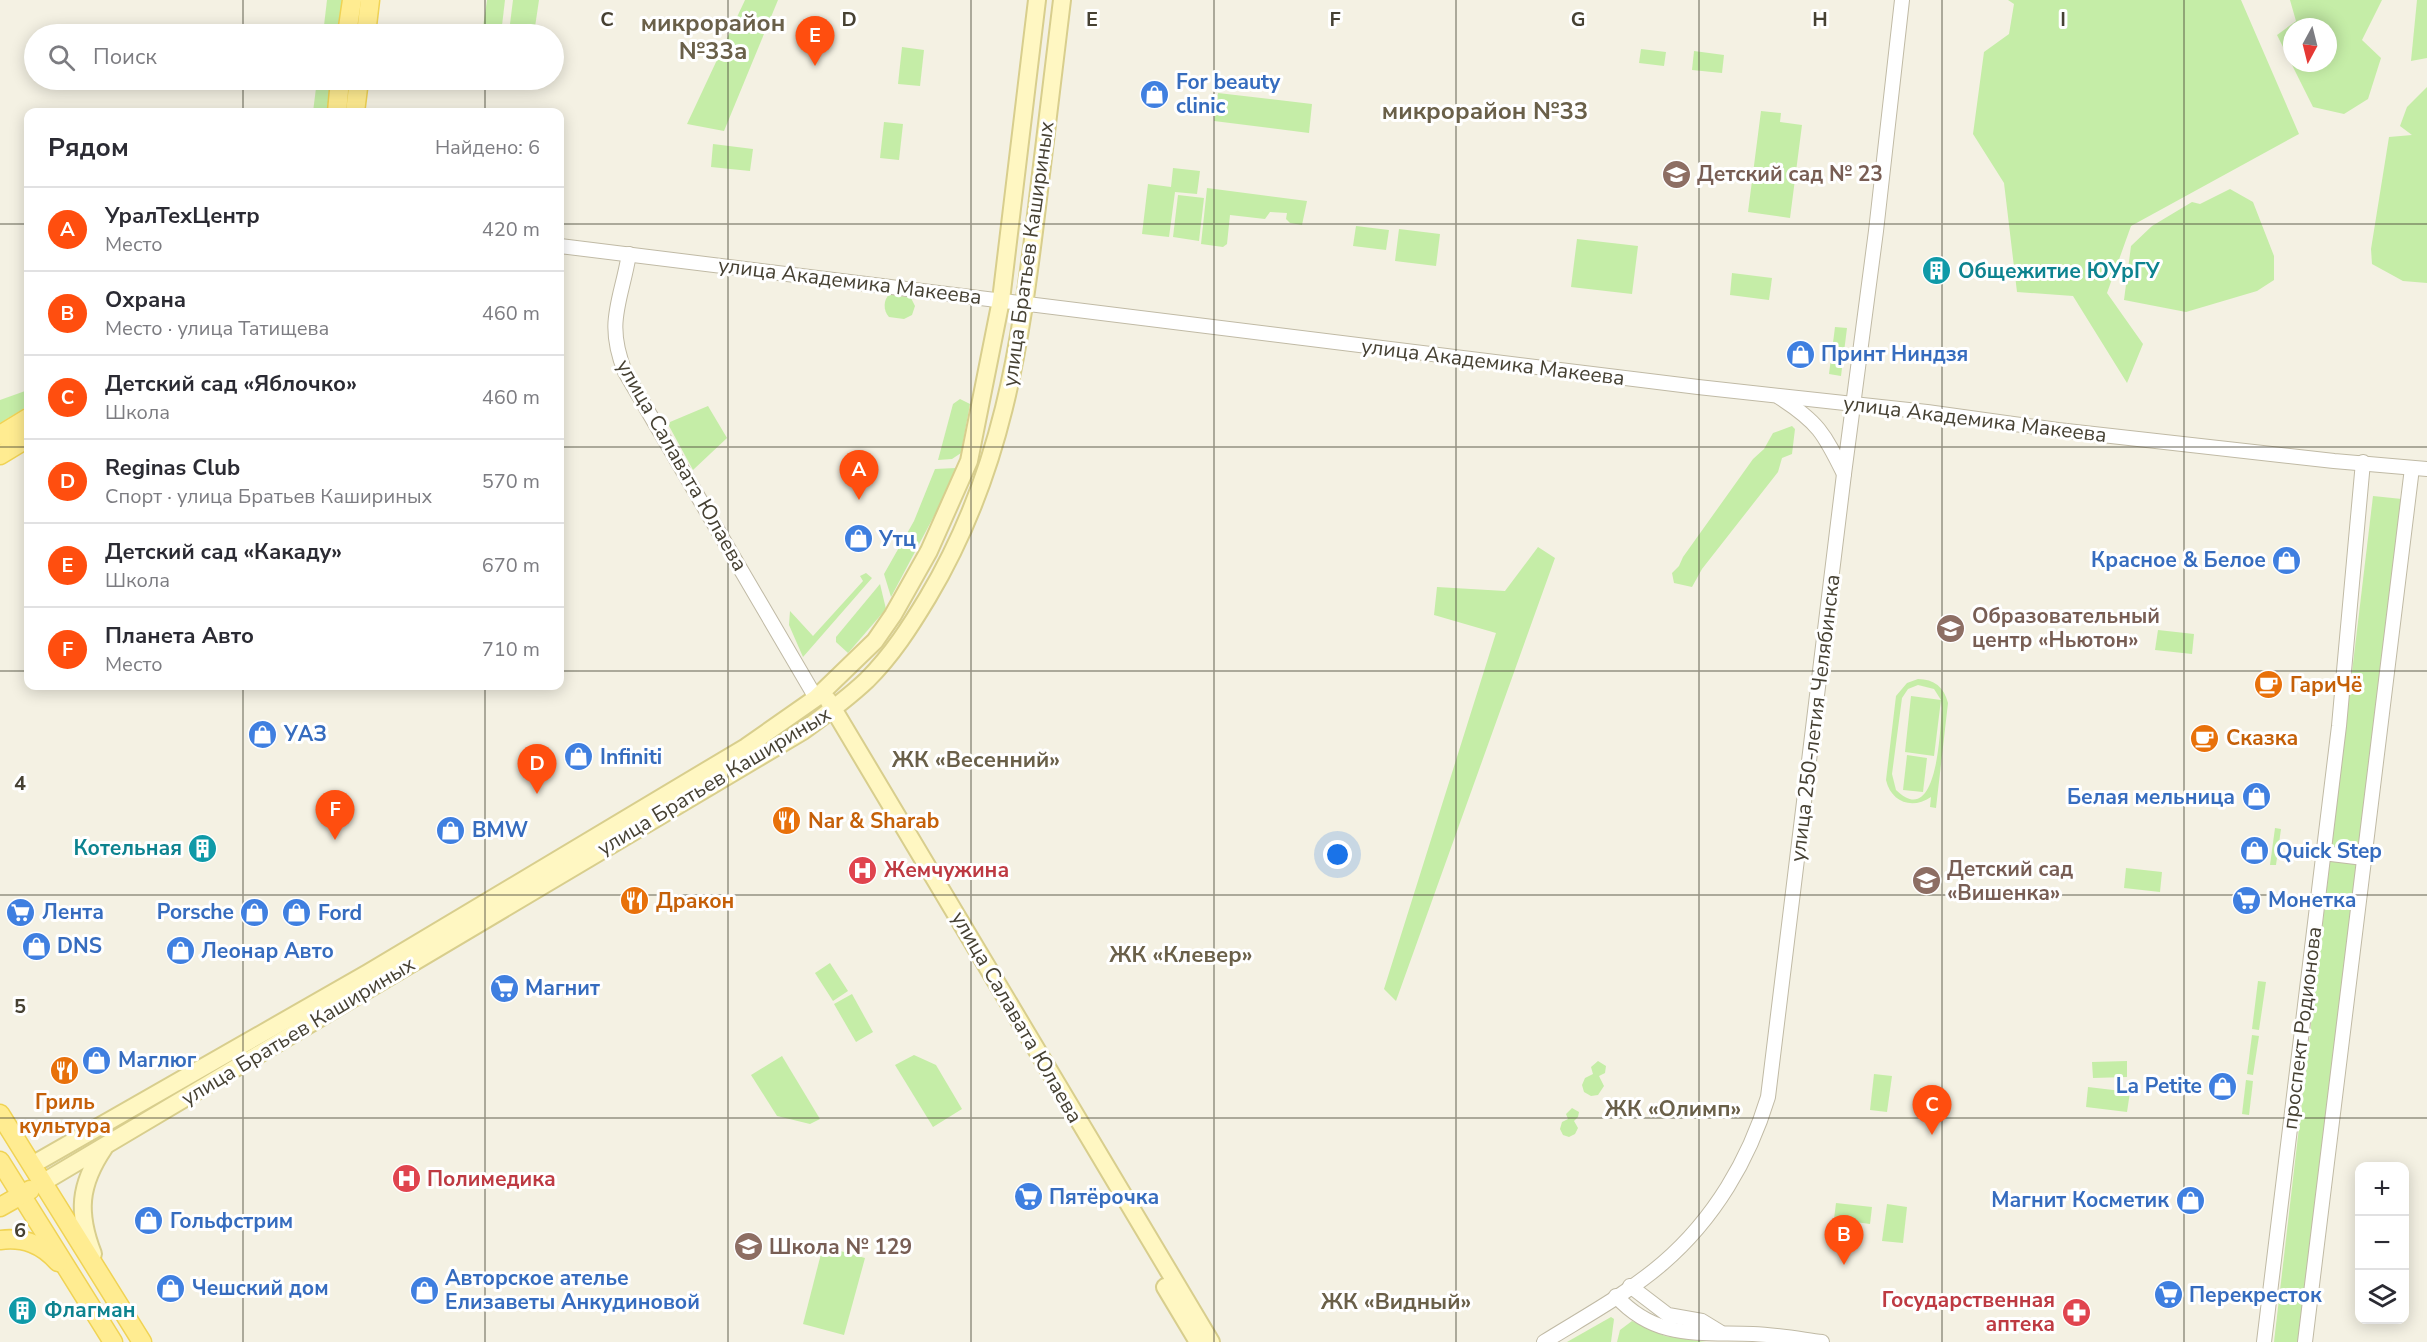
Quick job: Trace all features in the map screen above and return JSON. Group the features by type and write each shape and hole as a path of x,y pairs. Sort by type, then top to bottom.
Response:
{"main road":[{"path":"348,24 352,0"},
{"path":"367,24 370,0"},
{"name":"улица Братьев Кашириных","path":"0,1208 696,785 819,695 875,641 894,615 948,511 969,461 983,403 1001,300 1037,0"},
{"name":"улица Братьев Кашириных","path":"5,1181 696,785 830,711 867,680 895,648 947,566 979,497 995,449 1026,303 1062,0"},
{"path":"337,108 339,90"},
{"path":"356,108 358,90"},
{"path":"0,435 24,420"},
{"path":"0,455 24,440"},
{"name":"улица Салавата Юлаева","path":"819,695 1212,1342"},
{"name":"улица Салавата Юлаева","path":"830,711 1198,1342"},
{"path":"0,1114 142,1342"},
{"path":"101,1275 86,1235 83,1196 91,1170 106,1145"},
{"path":"0,1161 5,1181 22,1195 113,1342"},
{"path":"0,1240 15,1238 43,1249 79,1286"}],"street":[{"name":"улица 250-летия Челябинска","path":"1544,1342 1663,1263 1720,1200 1756,1134 1768,1097 1876,231 1902,0"},
{"name":"улица Академика Макеева","path":"564,246 1698,387 1853,403 2058,430 2427,469"},
{"name":"улица Салавата Юлаева","path":"629,254 614,325 622,363 797,666 819,695"},
{"path":"1775,394 1815,423 1825,435 1844,474"},
{"name":"проспект Родионова","path":"2264,1342 2339,726 2363,462"},
{"name":"проспект Родионова","path":"2305,1342 2412,468"},
{"path":"2323,853 2364,858"},
{"path":"1630,1286 1668,1315 1702,1321 1720,1332"},
{"path":"1616,1296 1631,1313 1664,1329 1700,1334 1720,1332 1822,1342"}],"green space":[{"path":"327,0 343,0 340,24 324,24"},
{"path":"487,0 505,0 502,24 483,24"},
{"path":"513,0 539,0 535,24 510,24"},
{"path":"745,0 778,0 724,131 687,124"},
{"path":"2008,0 2241,0 2299,134 2131,226 2107,293 2143,344 2127,383 2073,296 2017,292 2004,183 1973,134 1984,52 2009,34 2014,4"},
{"path":"2290,0 2382,0 2362,40 2381,58 2368,99 2344,114 2313,107 2296,72 2337,72 2337,18 2295,18"},
{"path":"2417,0 2427,0 2427,58 2411,61"},
{"path":"2283,31 2283,47 2277,35"},
{"path":"902,47 924,50 920,86 898,84"},
{"path":"1641,49 1666,52 1664,66 1639,63"},
{"path":"1694,51 1724,55 1722,73 1692,70"},
{"path":"2427,87 2427,283 2403,281 2372,264 2371,249 2389,137 2412,135 2400,126 2407,107"},
{"path":"316,90 332,90 330,108 314,108"},
{"path":"1218,93 1312,104 1309,133 1214,121"},
{"path":"1761,111 1781,113 1780,122 1802,125 1790,218 1748,212"},
{"path":"884,122 903,124 899,160 880,158"},
{"path":"713,144 753,149 750,171 711,167"},
{"path":"1173,168 1200,171 1197,194 1175,192 1169,237 1142,234 1148,184 1171,187"},
{"path":"1207,188 1307,201 1302,225 1290,223 1286,219 1287,213 1270,212 1265,219 1230,215 1227,244 1223,247 1201,244"},
{"path":"2230,189 2253,202 2274,256 2274,280 2257,291 2186,312 2124,300 2131,246 2152,226 2192,202 2200,204"},
{"path":"1178,195 1204,198 1199,241 1173,237"},
{"path":"1356,226 1389,230 1386,250 1353,246"},
{"path":"1399,229 1440,234 1436,266 1395,261"},
{"path":"1577,239 1638,246 1632,294 1571,287"},
{"path":"1732,273 1772,278 1769,300 1730,295"},
{"path":"890,294 911,298 915,306 912,315 904,319 889,317 885,305"},
{"path":"1835,327 1847,328 1841,376 1829,374"},
{"path":"24,391 24,408 0,423 0,400"},
{"path":"960,399 970,404 961,453 952,459 938,460 953,404"},
{"path":"708,406 727,438 693,470 669,426 670,422"},
{"path":"1792,426 1795,429 1792,454 1782,458 1778,472 1702,569 1692,587 1674,583 1672,573 1753,459 1764,449 1773,433"},
{"path":"956,468 942,501 891,597 884,574 914,521 935,469"},
{"path":"2373,496 2402,499 2360,851 2331,848"},
{"path":"1538,547 1555,558 1396,1001 1384,989 1496,633 1434,615 1437,587 1505,591"},
{"path":"866,573 872,578 803,657 789,625 790,611 813,636 863,581 860,576"},
{"path":"880,584 886,609 848,653 836,642 836,637"},
{"path":"2158,630 2194,634 2192,654 2155,650"},
{"path":"1918,679 1929,680 1941,688 1948,703 1936,808 1930,807 1931,797 1917,803 1903,802 1892,794 1886,780 1896,696 1907,683","holes":["1918,685 1934,689 1941,700 1934,772 1921,797 1910,799 1896,790 1892,774 1902,698 1908,689"]},
{"path":"1911,696 1941,700 1934,756 1905,752"},
{"path":"1907,755 1927,758 1923,792 1903,790"},
{"path":"2275,828 2281,829 2276,865 2270,865"},
{"path":"2330,861 2358,864 2301,1342 2274,1342"},
{"path":"2126,868 2162,872 2160,892 2124,888"},
{"path":"830,963 848,991 833,1001 815,973"},
{"path":"2258,981 2266,982 2259,1030 2252,1029"},
{"path":"852,994 873,1032 856,1042 834,1004"},
{"path":"2252,1035 2259,1036 2253,1075 2247,1074"},
{"path":"914,1055 936,1065 962,1109 933,1127 895,1065"},
{"path":"782,1056 820,1119 810,1124 777,1116 751,1075"},
{"path":"1598,1061 1606,1066 1605,1073 1599,1076 1604,1086 1598,1095 1591,1096 1584,1092 1582,1085 1585,1078 1593,1074 1591,1067"},
{"path":"2127,1061 2127,1077 2093,1078 2092,1062"},
{"path":"1874,1074 1892,1076 1887,1112 1870,1110"},
{"path":"2246,1080 2253,1081 2249,1115 2242,1114"},
{"path":"2088,1087 2130,1092 2127,1112 2086,1107"},
{"path":"1572,1108 1579,1112 1574,1121 1578,1128 1575,1134 1569,1137 1563,1135 1560,1129 1562,1122 1568,1119 1566,1114"},
{"path":"1836,1203 1872,1207 1870,1224 1834,1219"},
{"path":"1887,1204 1907,1207 1903,1243 1882,1241"},
{"path":"823,1246 865,1258 844,1335 803,1324"},
{"path":"1611,1317 1614,1319 1611,1342 1567,1342"},
{"path":"1632,1321 1665,1336 1706,1342 1617,1342 1620,1330"}],"place":[{"name":"Детский сад «Какаду»","path":"815,66"},
{"name":"For beauty clinic","path":"1155,94"},
{"name":"Детский сад № 23","path":"1676,174"},
{"name":"Общежитие ЮУрГУ","path":"1937,271"},
{"name":"Принт Ниндзя","path":"1800,354"},
{"name":"УралТехЦентр","path":"859,500"},
{"name":"Утц","path":"858,539"},
{"name":"Красное & Белое","path":"2287,560"},
{"name":"Образовательный центр «Ньютон»","path":"1951,628"},
{"name":"ГариЧё","path":"2269,685"},
{"name":"УАЗ","path":"263,734"},
{"name":"Сказка","path":"2205,738"},
{"name":"Infiniti","path":"579,757"},
{"name":"Reginas Club","path":"537,794"},
{"name":"Белая мельница","path":"2256,797"},
{"name":"Nar & Sharab","path":"787,821"},
{"name":"BMW","path":"451,830"},
{"name":"Планета Авто","path":"335,840"},
{"name":"Котельная","path":"203,848"},
{"name":"Quick Step","path":"2255,851"},
{"name":"Жемчужина","path":"863,870"},
{"name":"Детский сад «Вишенка»","path":"1926,881"},
{"name":"Монетка","path":"2247,900"},
{"name":"Дракон","path":"635,901"},
{"name":"Лента","path":"21,912"},
{"name":"Porsche","path":"255,912"},
{"name":"Ford","path":"297,913"},
{"name":"DNS","path":"36,946"},
{"name":"Леонар Авто","path":"180,951"},
{"name":"Магнит","path":"504,988"},
{"name":"Маглюг","path":"97,1060"},
{"name":"Гриль культура","path":"65,1071"},
{"name":"La Petite","path":"2223,1086"},
{"name":"Детский сад «Яблочко»","path":"1932,1135"},
{"name":"Полимедика","path":"406,1179"},
{"name":"Пятёрочка","path":"1028,1197"},
{"name":"Магнит Косметик","path":"2190,1200"},
{"name":"Гольфстрим","path":"149,1221"},
{"name":"Школа № 129","path":"748,1247"},
{"name":"Охрана","path":"1844,1265"},
{"name":"Чешский дом","path":"171,1288"},
{"name":"Авторское ателье Елизаветы Анкудиновой","path":"424,1290"},
{"name":"Перекресток","path":"2168,1295"},
{"name":"Флагман","path":"23,1310"},
{"name":"Государственная аптека","path":"2076,1312"}],"district":[{"name":"микрорайон №33а","path":"713,37"},
{"name":"микрорайон №33","path":"1485,111"},
{"name":"ЖК «Весенний»","path":"976,760"},
{"name":"ЖК «Клевер»","path":"1181,955"},
{"name":"ЖК «Олимп»","path":"1673,1109"},
{"name":"ЖК «Видный»","path":"1396,1302"}]}
